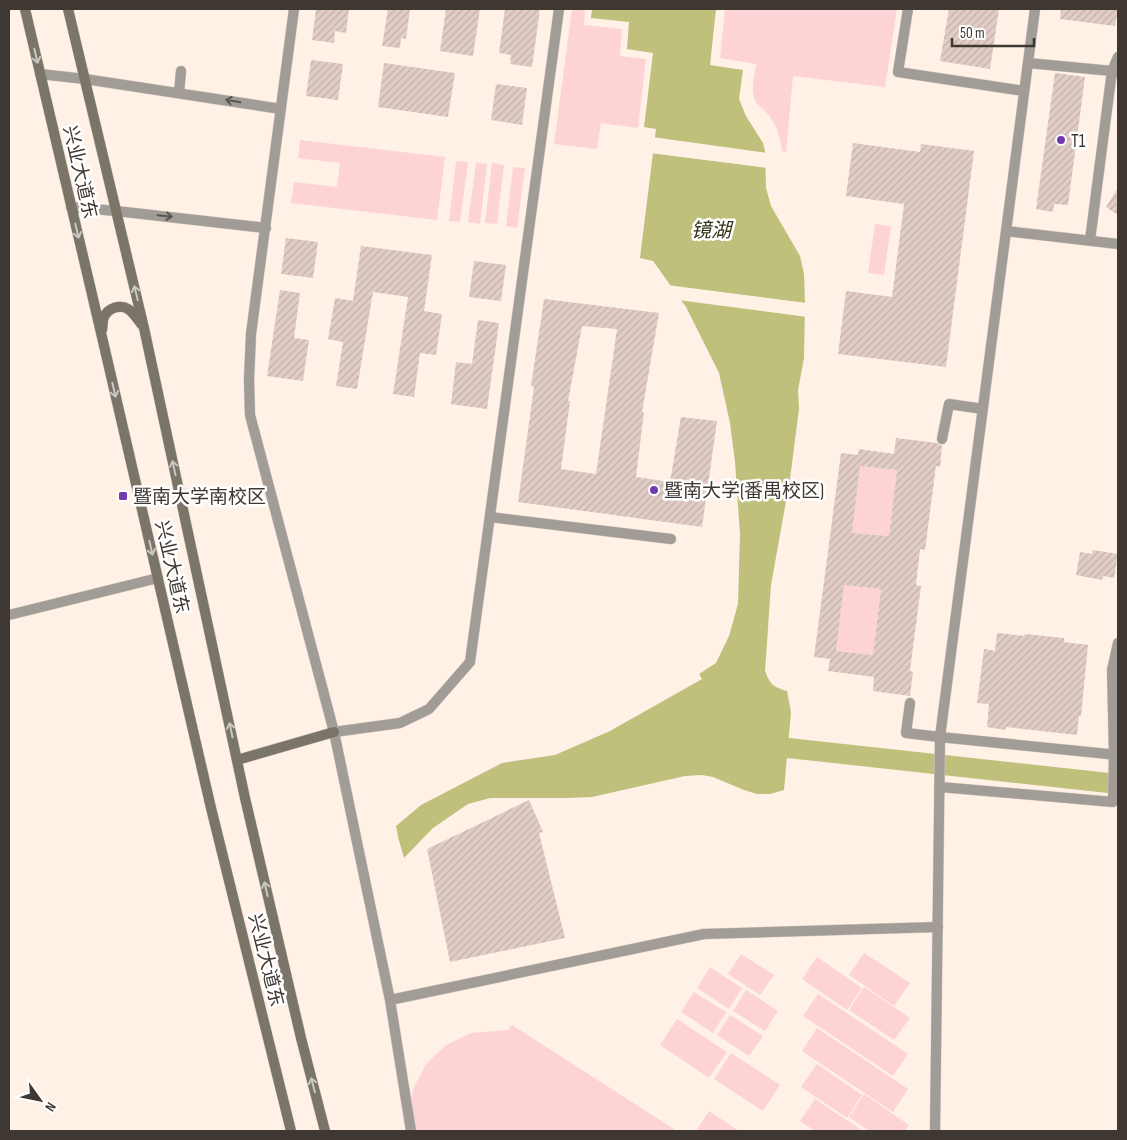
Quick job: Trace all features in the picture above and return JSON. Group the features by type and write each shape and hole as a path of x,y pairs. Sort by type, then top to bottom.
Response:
{"main road":[{"name":"兴业大道东","path":"25,9 210,808 291,1131"},
{"name":"兴业大道东","path":"68,9 144,328 244,798 325,1131"},
{"path":"102,337 104,318 110,309 115,307 130,310 144,328"},
{"path":"237,760 334,732"}],"street":[{"path":"294,9 251,334 250,415 334,732 390,1000 411,1131"},
{"path":"334,732 400,723 429,709 470,662 559,9"},
{"path":"908,9 898,72 1024,91"},
{"path":"935,1131 940,738 1035,9"},
{"path":"1090,240 1118,57"},
{"path":"1028,63 1115,72"},
{"path":"179,93 181,70"},
{"path":"40,74 84,78 281,109"},
{"path":"71,207 266,228"},
{"path":"1006,231 1118,244"},
{"path":"942,439 949,404 983,409"},
{"path":"490,517 671,539"},
{"path":"9,615 158,578"},
{"path":"940,787 1113,802 1116,755 1112,670 1118,643"},
{"path":"910,703 906,733 1116,755"},
{"path":"390,1000 704,934 938,927"}],"shaded area":[{"path":"572,9 585,9 584,25 622,29 620,56 646,59 638,128 601,123 597,149 554,144"},
{"path":"725,9 897,9 885,87 793,76 786,152 782,151 775,125 755,100 753,87 756,64 720,58"},
{"path":"300,140 445,157 437,220 291,203 294,182 337,187 340,163 298,158"},
{"path":"456,161 468,162 460,222 449,221"},
{"path":"476,163 487,164 480,224 468,222"},
{"path":"492,163 504,165 497,224 485,223"},
{"path":"513,167 525,168 517,228 506,226"},
{"path":"875,224 891,226 884,275 868,273"},
{"path":"860,466 897,470 889,536 852,533"},
{"path":"844,585 881,589 873,655 836,651"},
{"path":"864,953 910,983 894,1006 849,975"},
{"path":"741,954 774,975 760,995 728,974"},
{"path":"817,957 862,988 847,1010 802,979"},
{"path":"710,967 742,988 729,1009 697,988"},
{"path":"864,987 910,1018 894,1040 849,1010"},
{"path":"746,990 778,1011 765,1031 733,1011"},
{"path":"694,992 726,1012 713,1033 681,1012"},
{"path":"818,994 908,1054 893,1076 803,1016"},
{"path":"730,1015 763,1036 749,1056 717,1035"},
{"path":"677,1019 727,1052 709,1078 660,1045"},
{"path":"512,1025 677,1131 410,1131 408,1116 413,1089 426,1064 446,1045 471,1033 508,1030"},
{"path":"817,1028 908,1089 893,1112 802,1051"},
{"path":"731,1053 780,1085 763,1111 714,1079"},
{"path":"817,1064 862,1095 847,1118 801,1087"},
{"path":"864,1094 909,1125 905,1131 870,1131 849,1117"},
{"path":"815,1099 860,1129 859,1131 815,1131 800,1121"},
{"path":"709,1111 739,1131 696,1131"}],"water":[{"name":"镜湖","path":"592,9 716,9 710,65 743,70 739,99 746,116 763,143 766,188 771,206 800,256 804,274 804,358 798,390 799,409 790,479 771,585 765,671 773,684 787,691 791,712 784,790 770,794 757,794 713,777 702,775 685,776 592,797 490,798 468,804 433,828 404,858 396,826 421,805 502,763 555,755 610,731 702,679 699,674 716,663 729,636 738,604 740,534 735,462 730,423 719,373 686,307 653,261 640,258 656,129 644,127 653,53 627,49 629,22 591,18"}],"pier":[{"path":"652,137 768,153 768,168 650,153"},
{"path":"667,285 807,303 807,317 678,300"}],"building":[{"path":"316,9 349,9 346,33 335,31 334,43 312,40"},
{"path":"388,9 410,9 406,39 401,38 400,48 382,46"},
{"path":"446,9 480,9 473,56 440,51"},
{"path":"505,9 540,9 532,67 510,64 511,55 499,53"},
{"path":"949,9 999,9 990,69 940,61"},
{"path":"1061,9 1118,9 1115,26 1060,19"},
{"path":"311,60 343,64 338,100 306,96"},
{"path":"384,63 455,73 448,117 378,107"},
{"name":"T1","path":"1055,73 1085,77 1068,205 1054,204 1053,212 1036,209"},
{"path":"496,84 527,88 522,125 491,120"},
{"path":"853,143 920,152 921,144 974,151 946,367 838,354 846,291 892,297 904,204 846,196"},
{"path":"1118,188 1118,215 1106,207"},
{"path":"286,238 318,242 313,278 281,274"},
{"path":"361,246 432,255 424,311 442,314 436,355 420,353 414,397 393,394 408,297 373,292 357,389 336,386 343,342 328,339 335,298 353,301"},
{"path":"474,261 506,265 501,301 469,297"},
{"path":"280,290 300,293 294,338 309,340 303,381 267,376"},
{"path":"544,299 659,313 642,412 644,412 636,477 670,482 681,417 717,421 702,527 518,502 534,387 531,386","holes":["582,326 617,329 596,474 561,469 570,401 568,401"]},
{"path":"478,320 499,323 487,409 451,404 456,362 472,364"},
{"path":"896,438 937,443 942,446 940,467 936,466 925,550 920,549 916,585 921,586 910,671 913,672 910,696 873,691 874,677 828,671 830,659 814,657 841,453 858,455 859,449 894,454","holes":["860,466 897,470 889,536 852,533","844,585 881,589 873,655 836,651"]},
{"path":"1093,550 1118,554 1114,578 1103,576 1102,580 1076,575 1080,552 1092,554"},
{"path":"997,633 1064,638 1064,642 1088,645 1081,716 1079,716 1077,735 1006,727 1005,730 987,727 989,704 977,703 984,649 995,651"},
{"path":"529,800 543,832 539,833 565,938 450,962 427,849"}],"waterway":[{"path":"788,748 1118,784"}],"place":[{"name":"T1","path":"1061,140"},
{"name":"暨南大学(番禺校区)","path":"654,490"},
{"name":"暨南大学南校区","path":"123,496"}]}
